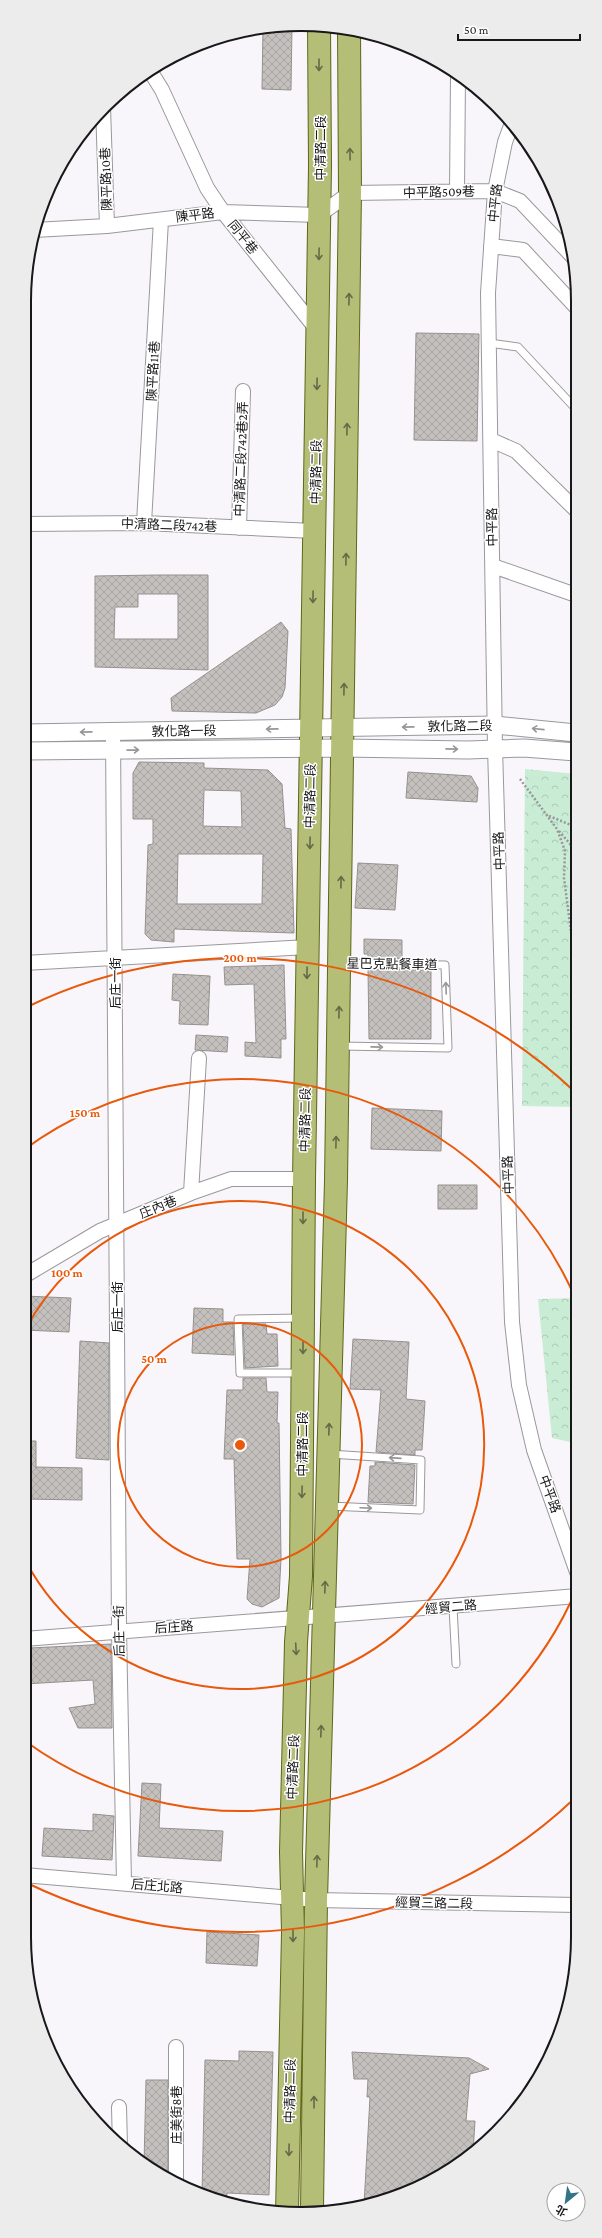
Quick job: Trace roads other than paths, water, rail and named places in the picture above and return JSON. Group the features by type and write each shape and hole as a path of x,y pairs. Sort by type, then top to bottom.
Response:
{"main road":[{"name":"中清路二段","path":"287,2206 293,1932 290,1897 297,1618 301,1576 304,1179 318,331 319,32"},
{"name":"中清路二段","path":"312,2206 316,1900 340,963 350,193 349,35"}],"street":[{"name":"同平巷","path":"153,76 162,90 207,188 223,212 318,331"},
{"path":"457,191 458,82"},
{"name":"陳平路10巷","path":"103,117 107,226"},
{"name":"中平路","path":"509,130 505,142 495,191 488,293 495,748 512,1322 519,1385 534,1450 571,1553"},
{"name":"中平路509巷","path":"350,193 495,191 520,201 566,250"},
{"path":"319,214 350,193"},
{"name":"陳平路","path":"40,230 107,226 223,212 319,214"},
{"name":"陳平路11巷","path":"144,523 161,220"},
{"path":"491,246 523,250 571,302"},
{"name":"中清路二段742巷2弄","path":"239,528 243,391"},
{"path":"491,440 516,450 571,505"},
{"name":"中清路二段742巷","path":"31,524 144,523 314,531"},
{"path":"493,566 571,593"},
{"name":"敦化路二段","path":"343,738 495,725 571,733"},
{"name":"敦化路一段","path":"31,733 113,732 343,738"},
{"name":"后庄一街","path":"113,732 119,1630 124,1883"},
{"name":"敦化路一段","path":"31,751 114,750 311,738"},
{"name":"敦化路二段","path":"343,738 468,750 524,748 571,752"},
{"path":"31,963 308,947"},
{"path":"191,1193 199,1058"},
{"name":"庄內巷","path":"31,1272 100,1231 191,1193 231,1179 304,1179"},
{"name":"經貿二路","path":"324,1617 571,1597"},
{"name":"后庄路","path":"31,1638 119,1630 324,1617"},
{"name":"后庄北路","path":"31,1876 290,1897"},
{"name":"經貿三路二段","path":"290,1897 316,1900 571,1905"},
{"name":"庄美街8巷","path":"176,2047 176,2176"},
{"path":"119,2107 120,2137"}],"lane":[{"path":"489,343 518,347 571,404"},
{"name":"星巴克點餐車道","path":"338,1046 448,1048 445,965 340,963"},
{"path":"302,1373 240,1373 238,1319 303,1318"},
{"path":"327,1506 420,1510 421,1460 328,1454"},
{"path":"453,1607 456,1664"}]}
